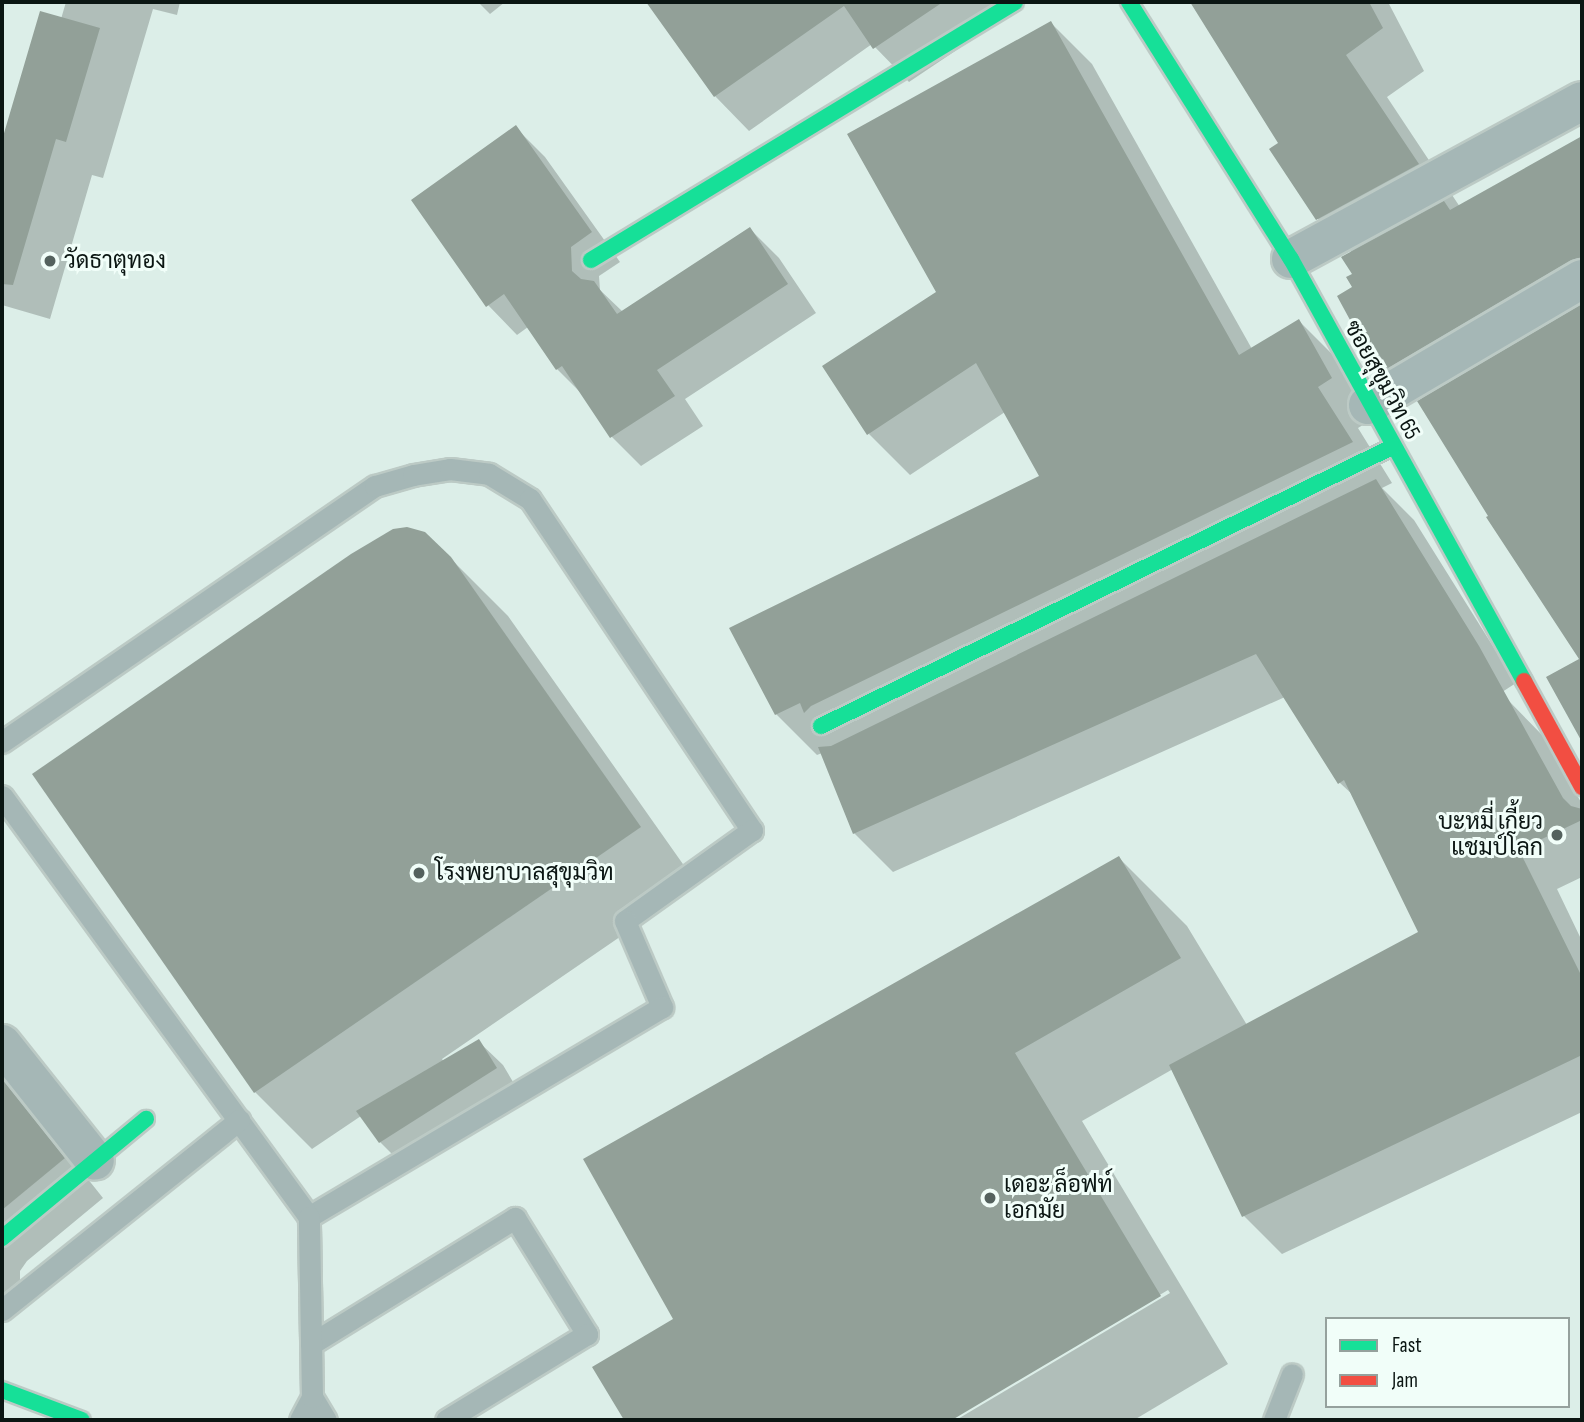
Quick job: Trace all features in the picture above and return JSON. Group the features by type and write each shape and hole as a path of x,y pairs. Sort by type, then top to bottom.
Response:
{"street":[{"path":"591,260 1015,2"},
{"name":"ซอยสุขุมวิท 65","path":"1129,2 1291,259 1368,405 1582,787"},
{"path":"1291,259 1582,101"},
{"path":"1368,405 1582,279"},
{"path":"821,726 1392,447"},
{"path":"2,1044 95,1161"},
{"path":"2,1238 146,1119"},
{"path":"2,1390 82,1420"}],"lane":[{"path":"2,742 375,486 413,475 450,469 489,474 530,499 752,830 625,920 662,1007 309,1217"},
{"path":"2,796 309,1217 312,1397 300,1420"},
{"path":"2,1310 239,1120"},
{"path":"311,1344 515,1218 587,1334 446,1420"},
{"path":"1273,1420 1292,1374"},
{"path":"312,1397 326,1420"}],"building":[{"path":"646,2 943,2 873,49 844,6 714,97"},
{"path":"1190,2 1369,2 1383,28 1346,55 1419,164 1316,220 1269,149 1278,143"},
{"path":"40,11 100,28 66,142 56,139 13,285 2,284 2,140"},
{"path":"1051,21 1239,355 1299,319 1332,378 1318,387 1353,442 811,706 804,713 800,703 775,715 729,628 1039,476 976,363 867,435 822,366 936,292 847,134"},
{"path":"516,125 592,232 571,247 572,271 581,279 594,281 617,314 750,227 788,284 657,370 675,396 610,438 562,366 556,370 504,294 486,307 411,200"},
{"path":"1582,136 1582,257 1571,260 1388,368 1376,350 1369,355 1337,296 1352,287 1346,277 1352,274 1341,257 1444,201 1450,210"},
{"path":"1582,304 1582,742 1546,677 1579,659 1486,517 1488,516 1417,401"},
{"path":"1376,479 1479,646 1563,798 1571,806 1582,809 1582,820 1519,850 1582,977 1582,1055 1242,1217 1169,1065 1418,932 1344,780 1338,784 1256,654 853,834 818,747 831,746"},
{"name":"โรงพยาบาลสุขุมวิท","path":"407,527 425,532 451,557 641,827 254,1093 32,774 351,554 393,529"},
{"path":"1119,856 1181,958 1015,1053 1161,1296 952,1420 624,1420 592,1367 673,1319 583,1159"},
{"path":"479,1039 497,1068 379,1143 356,1111"},
{"path":"2,1079 65,1158 2,1210"}],"traffic: fast":[{"path":"591,260 1015,2"},
{"path":"1129,2 1291,259 1524,681"},
{"path":"821,726 1392,447"},
{"path":"2,1238 146,1119"},
{"path":"2,1390 82,1420"}],"traffic: jam":[{"path":"1524,681 1582,787"}],"place":[{"name":"วัดธาตุทอง","path":"50,261"},
{"name":"บะหมี่ เกี้ยว แชมป์โลก","path":"1557,835"},
{"name":"โรงพยาบาลสุขุมวิท","path":"419,873"},
{"name":"เดอะ ล็อฟท์ เอกมัย","path":"990,1198"}]}
